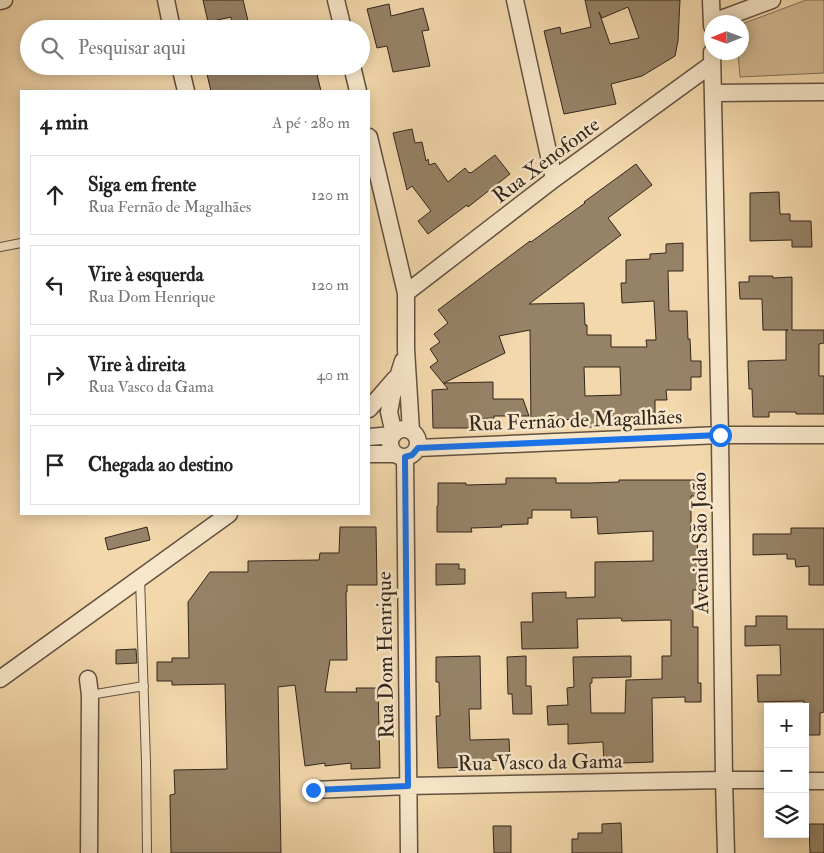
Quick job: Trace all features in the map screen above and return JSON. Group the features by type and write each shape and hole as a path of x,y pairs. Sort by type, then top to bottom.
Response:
{"street":[{"path":"0,1 4,0"},
{"path":"166,0 170,20"},
{"path":"336,0 341,20"},
{"path":"515,0 554,179"},
{"path":"711,0 712,15"},
{"path":"734,15 772,0"},
{"name":"Rua Xenofonte","path":"406,293 709,60"},
{"name":"Avenida São João","path":"712,60 726,853"},
{"path":"182,75 186,90"},
{"path":"354,75 358,90"},
{"path":"713,93 824,92"},
{"path":"370,141 406,293 406,349 411,431"},
{"path":"370,437 393,434 405,429 411,431 418,438 406,453 392,450 390,445 393,434 390,412 392,396 406,349"},
{"path":"370,408 398,376"},
{"name":"Rua Fernão de Magalhães","path":"370,454 720,435 824,435"},
{"name":"Rua Dom Henrique","path":"406,453 409,853"},
{"path":"0,679 228,515"},
{"path":"89,687 89,853"},
{"name":"Rua Vasco da Gama","path":"313,790 408,786 764,780"},
{"path":"809,780 824,781"}],"lane":[{"path":"0,247 20,243"},
{"path":"140,578 147,853"},
{"path":"89,687 144,686"}],"shaded area":[{"path":"806,0 824,0 824,73 740,77 739,60 749,60 749,21"}],"building":[{"path":"203,0 243,0 248,20 232,20 231,17 208,20"},
{"path":"585,0 680,0 678,41 675,56 642,76 611,84 616,104 564,114 544,31 560,27 561,34 591,27","holes":["628,7 639,38 610,44 599,12 602,18"]},
{"path":"389,4 391,16 423,8 429,30 422,31 430,66 393,72 387,46 377,48 367,9"},
{"path":"207,75 317,75 321,90 211,90"},
{"path":"412,129 415,143 422,142 426,161 428,159 429,165 435,163 448,182 465,168 471,173 495,155 510,174 468,207 467,205 428,234 418,221 431,211 412,186 407,190 393,133"},
{"path":"636,164 652,185 608,218 621,235 529,304 584,303 587,335 611,335 611,347 647,347 646,340 656,340 654,301 622,303 621,283 626,283 626,260 650,259 650,254 666,253 666,244 683,243 683,271 668,271 669,311 687,311 691,361 701,361 701,377 691,377 691,390 666,390 667,400 655,400 655,416 611,417 611,427 589,427 588,419 545,420 545,427 531,427 530,330 499,336 505,353 444,383 493,382 493,399 523,399 529,416 494,416 494,418 471,419 471,428 433,428 432,390 448,389 430,367 438,361 430,349 440,342 434,334 448,323 438,310","holes":["584,367 620,367 621,395 585,396"]},
{"path":"779,192 780,214 790,214 790,221 811,221 812,247 792,247 792,240 750,241 750,193"},
{"path":"749,276 792,277 792,330 824,330 824,343 819,344 819,376 824,376 824,414 769,412 769,417 753,417 748,361 786,360 786,330 763,330 762,299 740,299 739,282 749,282"},
{"path":"506,478 556,478 556,483 619,482 619,480 696,480 696,496 691,496 691,535 697,535 698,561 705,561 705,590 693,590 693,627 698,627 698,683 701,683 701,702 685,702 685,697 652,698 653,762 623,763 623,766 604,766 603,742 568,744 568,724 548,725 547,706 568,705 567,688 574,687 573,657 631,656 631,677 592,678 592,683 590,683 591,713 625,713 626,680 662,679 662,656 671,656 671,620 622,621 621,618 577,619 578,648 522,649 521,622 533,622 532,593 566,592 566,598 595,597 595,562 653,561 653,531 598,534 597,517 571,518 571,510 532,510 532,518 528,518 528,524 471,528 472,532 437,532 438,483 466,483 466,485 506,484"},
{"path":"147,527 150,540 108,550 105,538"},
{"path":"340,527 376,527 377,585 347,585 347,660 330,660 325,692 357,692 356,688 378,688 380,768 351,769 351,763 325,766 325,763 305,766 295,685 278,687 281,853 171,853 170,795 175,794 174,770 227,769 225,684 172,685 172,681 157,681 157,662 172,662 172,658 189,658 188,602 210,572 248,572 248,561 319,560 320,553 339,553"},
{"path":"791,528 824,528 824,585 809,585 809,566 796,567 795,559 787,559 787,554 753,555 753,534 791,534"},
{"path":"436,564 459,564 459,569 465,569 465,584 436,585"},
{"path":"756,616 787,616 787,629 824,629 824,712 820,713 820,735 809,735 809,703 804,703 804,701 758,702 757,675 781,675 780,645 745,646 745,626 756,626"},
{"path":"136,649 137,663 116,664 116,650"},
{"path":"480,656 481,709 469,709 470,740 509,739 510,760 476,761 476,767 438,768 436,716 440,716 439,682 436,682 436,657"},
{"path":"526,656 526,686 531,686 532,714 513,714 512,694 508,694 507,657"},
{"path":"621,823 622,853 572,853 572,839 578,839 578,833 602,833 602,824"},
{"path":"809,824 824,824 824,853 810,853"},
{"path":"493,826 511,826 511,853 494,853"}],"route":[{"path":"313,790 408,786 405,457 412,455 418,448 720,435"}]}
